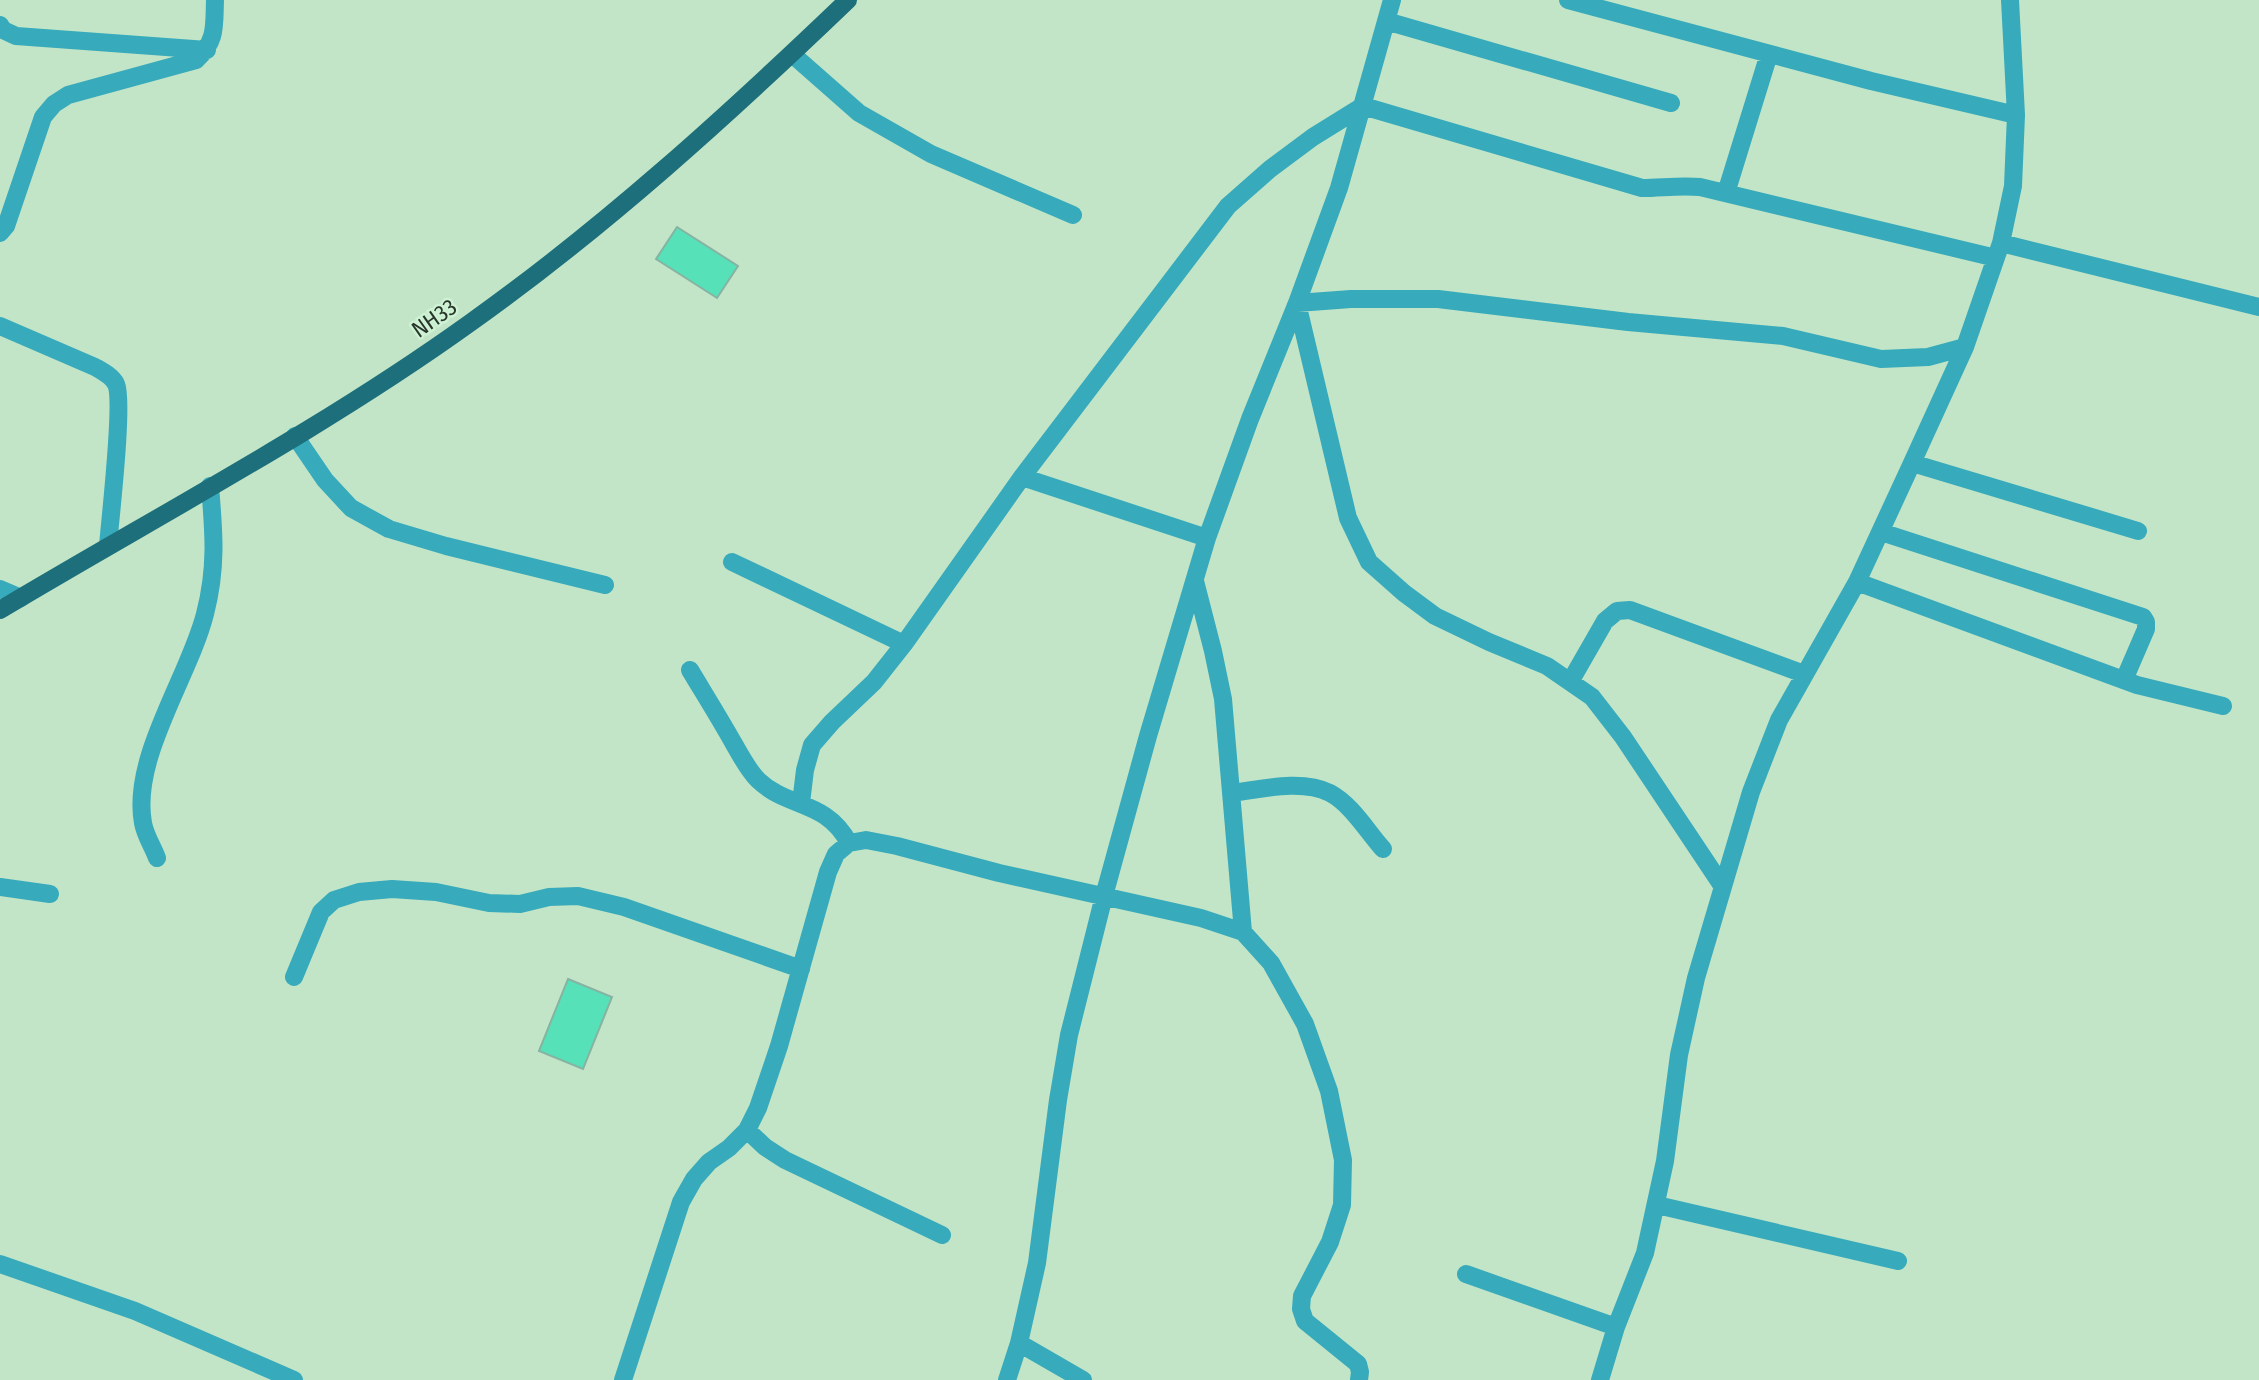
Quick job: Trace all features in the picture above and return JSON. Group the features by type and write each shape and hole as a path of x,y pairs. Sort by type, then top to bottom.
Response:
{"main road":[{"name":"NH33","path":"0,610 295,436 409,365 470,323 570,249 723,119 848,0"}],"street":[{"path":"0,233 6,226 40,125 54,104 68,95 196,60 207,50 214,34 215,0"},
{"path":"1007,1380 1020,1343 1037,1263 1069,1035 1148,736 1207,538 1339,188 1392,0"},
{"path":"1568,0 1769,54 2016,115"},
{"path":"1600,1380 1616,1327 1645,1254 1657,1205 1679,1055 1696,978 1751,792 1779,720 1857,582 1913,463 1965,347 1998,250 2013,186 2016,115 2010,0"},
{"path":"1386,21 1671,103"},
{"path":"0,25 3,30 16,36 207,50"},
{"path":"792,54 859,113 871,120 931,154 1073,215"},
{"path":"1726,193 1769,54"},
{"path":"800,803 812,746 832,722 874,682 904,644 1022,477 1228,205 1313,137 1363,106 1642,188 1683,185 1726,193 2259,307"},
{"path":"1297,303 1351,299 1438,299 1641,324 1783,336 1881,359 1927,357 1965,347"},
{"path":"1297,303 1348,517 1369,562 1404,593 1435,615 1489,642 1548,666 1592,697 1623,737 1723,887"},
{"path":"0,326 95,367 117,384 119,400 108,546"},
{"path":"295,436 325,481 351,508 389,529 446,546 605,585"},
{"path":"1913,463 2137,531"},
{"path":"1022,477 1207,538"},
{"path":"157,858 143,825 141,796 150,756 204,617 214,577 215,538 210,486"},
{"path":"1881,532 2143,617 2146,629 2124,680"},
{"path":"732,562 904,644"},
{"path":"1195,581 1223,699 1243,932"},
{"path":"1857,582 2124,680 2223,706"},
{"path":"0,589 21,598"},
{"path":"1570,682 1605,621 1618,611 1630,610 1804,674"},
{"path":"690,670 757,779 776,793 830,818 849,843"},
{"path":"1232,793 1278,787 1307,787 1330,793 1347,807 1382,849"},
{"path":"623,1380 681,1202 694,1179 709,1162 729,1148 747,1130 758,1108 828,872 836,854 849,843 866,840 1201,918 1243,932 1271,962 1305,1024 1329,1091 1343,1160 1342,1205 1329,1242 1302,1296 1301,1309 1305,1321 1358,1364 1359,1380"},
{"path":"0,887 50,894"},
{"path":"294,977 321,912 334,900 359,892 392,889 436,892 489,903 520,904 549,897 578,896 624,907 801,969"},
{"path":"747,1130 765,1147 785,1160 942,1235"},
{"path":"1657,1205 1898,1261"},
{"path":"0,1264 135,1311 294,1380"},
{"path":"1466,1274 1616,1327"},
{"path":"1020,1343 1083,1380"}],"building":[{"path":"677,227 738,266 717,298 656,259"},
{"path":"568,979 612,997 583,1069 539,1051"}]}
